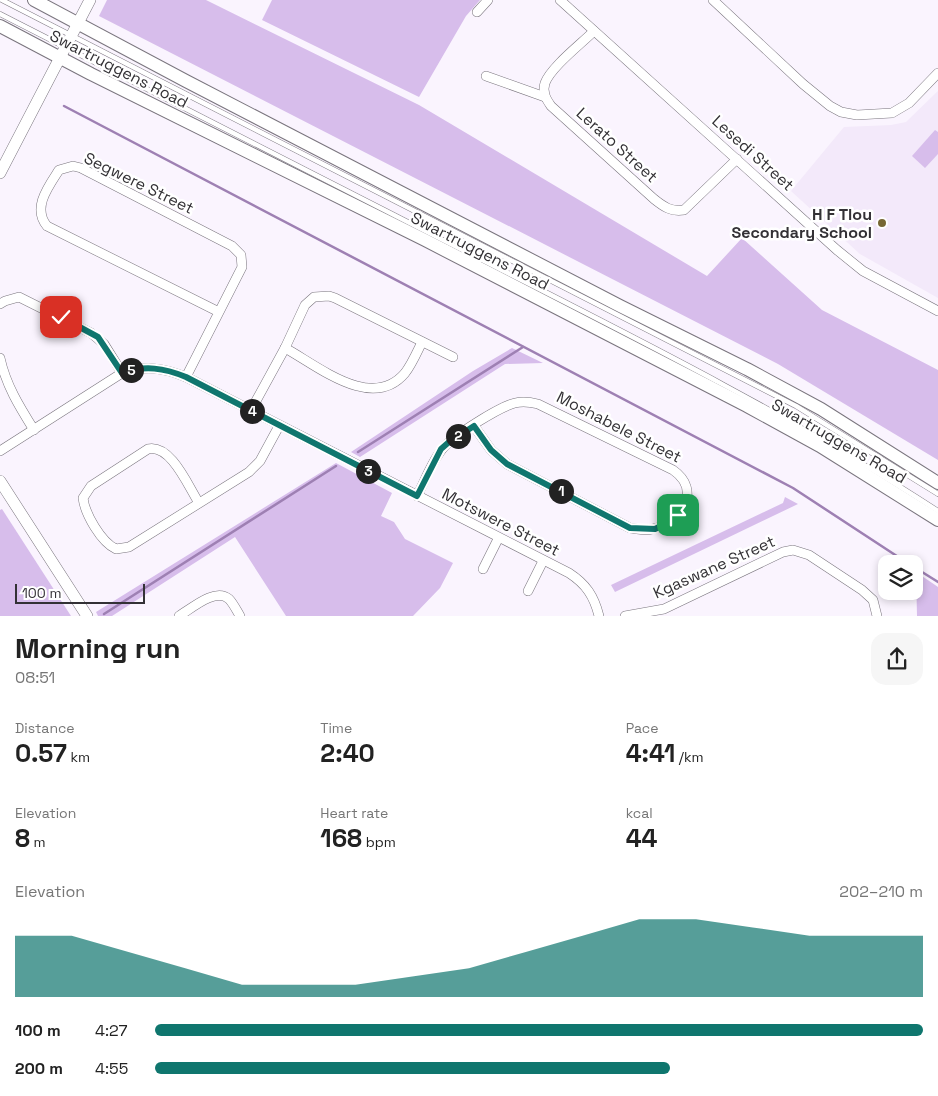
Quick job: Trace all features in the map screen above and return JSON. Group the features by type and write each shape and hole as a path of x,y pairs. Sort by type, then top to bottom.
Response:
{"main road":[{"name":"Swartruggens Road","path":"34,0 186,81 747,369 821,409 938,483"},
{"name":"Swartruggens Road","path":"0,26 63,52 91,74 417,236 747,406 820,446 938,520"}],"street":[{"path":"0,173 90,0"},
{"path":"476,12 488,0"},
{"name":"Lesedi Street","path":"560,0 863,271 938,311"},
{"path":"713,0 804,84 830,106 841,112 865,116 892,114 909,103 938,73"},
{"path":"486,76 545,97 544,85 550,75 594,31"},
{"name":"Lerato Street","path":"545,97 551,106 667,209 684,210 738,159"},
{"name":"Segwere Street","path":"186,377 242,267 241,256 238,250 81,168 73,166 59,170 40,204 40,215 46,226 219,312"},
{"path":"251,410 285,348 305,305 314,296 320,295 334,298 454,357"},
{"path":"0,304 18,297 91,333 104,344 122,373"},
{"path":"285,348 341,379 360,387 379,389 390,385 406,372 422,342"},
{"path":"0,358 4,376 13,398 34,430"},
{"name":"Motswere Street","path":"0,451 122,373 152,368 164,369 186,377 569,573 587,587 599,616"},
{"name":"Moshabele Street","path":"417,496 441,449 449,442 474,426 510,404 526,402 538,404 673,470 686,482 688,490 684,506 673,520 662,526 644,530 630,528 507,464 491,450 474,426"},
{"path":"199,503 166,452 154,448 148,449 91,486 83,498 86,511 107,542 116,549 130,547 199,503 255,466 260,461 279,426"},
{"path":"0,481 87,616"},
{"path":"483,569 498,538"},
{"name":"Kgaswane Street","path":"625,616 664,609 778,554 793,550 809,555 862,590 873,600 878,616"},
{"path":"528,591 543,561"},
{"path":"179,616 207,599 218,596 229,599 240,616"}],"lane":[{"path":"2,0 796,406 938,494"},
{"path":"0,14 63,52 706,376 799,426 938,511"}],"shaded area":[{"path":"107,0 206,0 419,105 707,276 742,238 822,310 938,370 938,460 778,364 99,16"},
{"path":"272,0 480,0 466,16 419,97 262,20"},
{"name":"H F Tlou Secondary School","path":"938,91 938,298 860,254 791,191 844,127 891,125 906,122"},
{"path":"935,130 938,132 938,154 925,168 912,156"},
{"path":"512,348 543,363 505,364 360,457 351,452 473,371"},
{"path":"336,463 392,493 381,516 394,522 405,539 453,563 440,588 413,616 286,616 235,537 112,616 98,616 96,612"},
{"path":"785,497 798,504 615,592 611,585 783,503"},
{"path":"2,509 71,616 0,616 0,510"},
{"path":"923,577 938,587 938,616 917,616 917,600 923,600"}],"waterway":[{"path":"64,106 793,488 895,555"},
{"path":"358,452 523,347"},
{"path":"104,614 336,466"},
{"path":"923,573 938,582"}],"place":[{"name":"H F Tlou Secondary School","path":"882,223"}],"route":[{"path":"61,317 98,337 122,373 142,368 152,368 164,369 186,377 417,496 441,449 474,426 491,450 507,464 630,528 655,529 673,520 678,515"}]}
